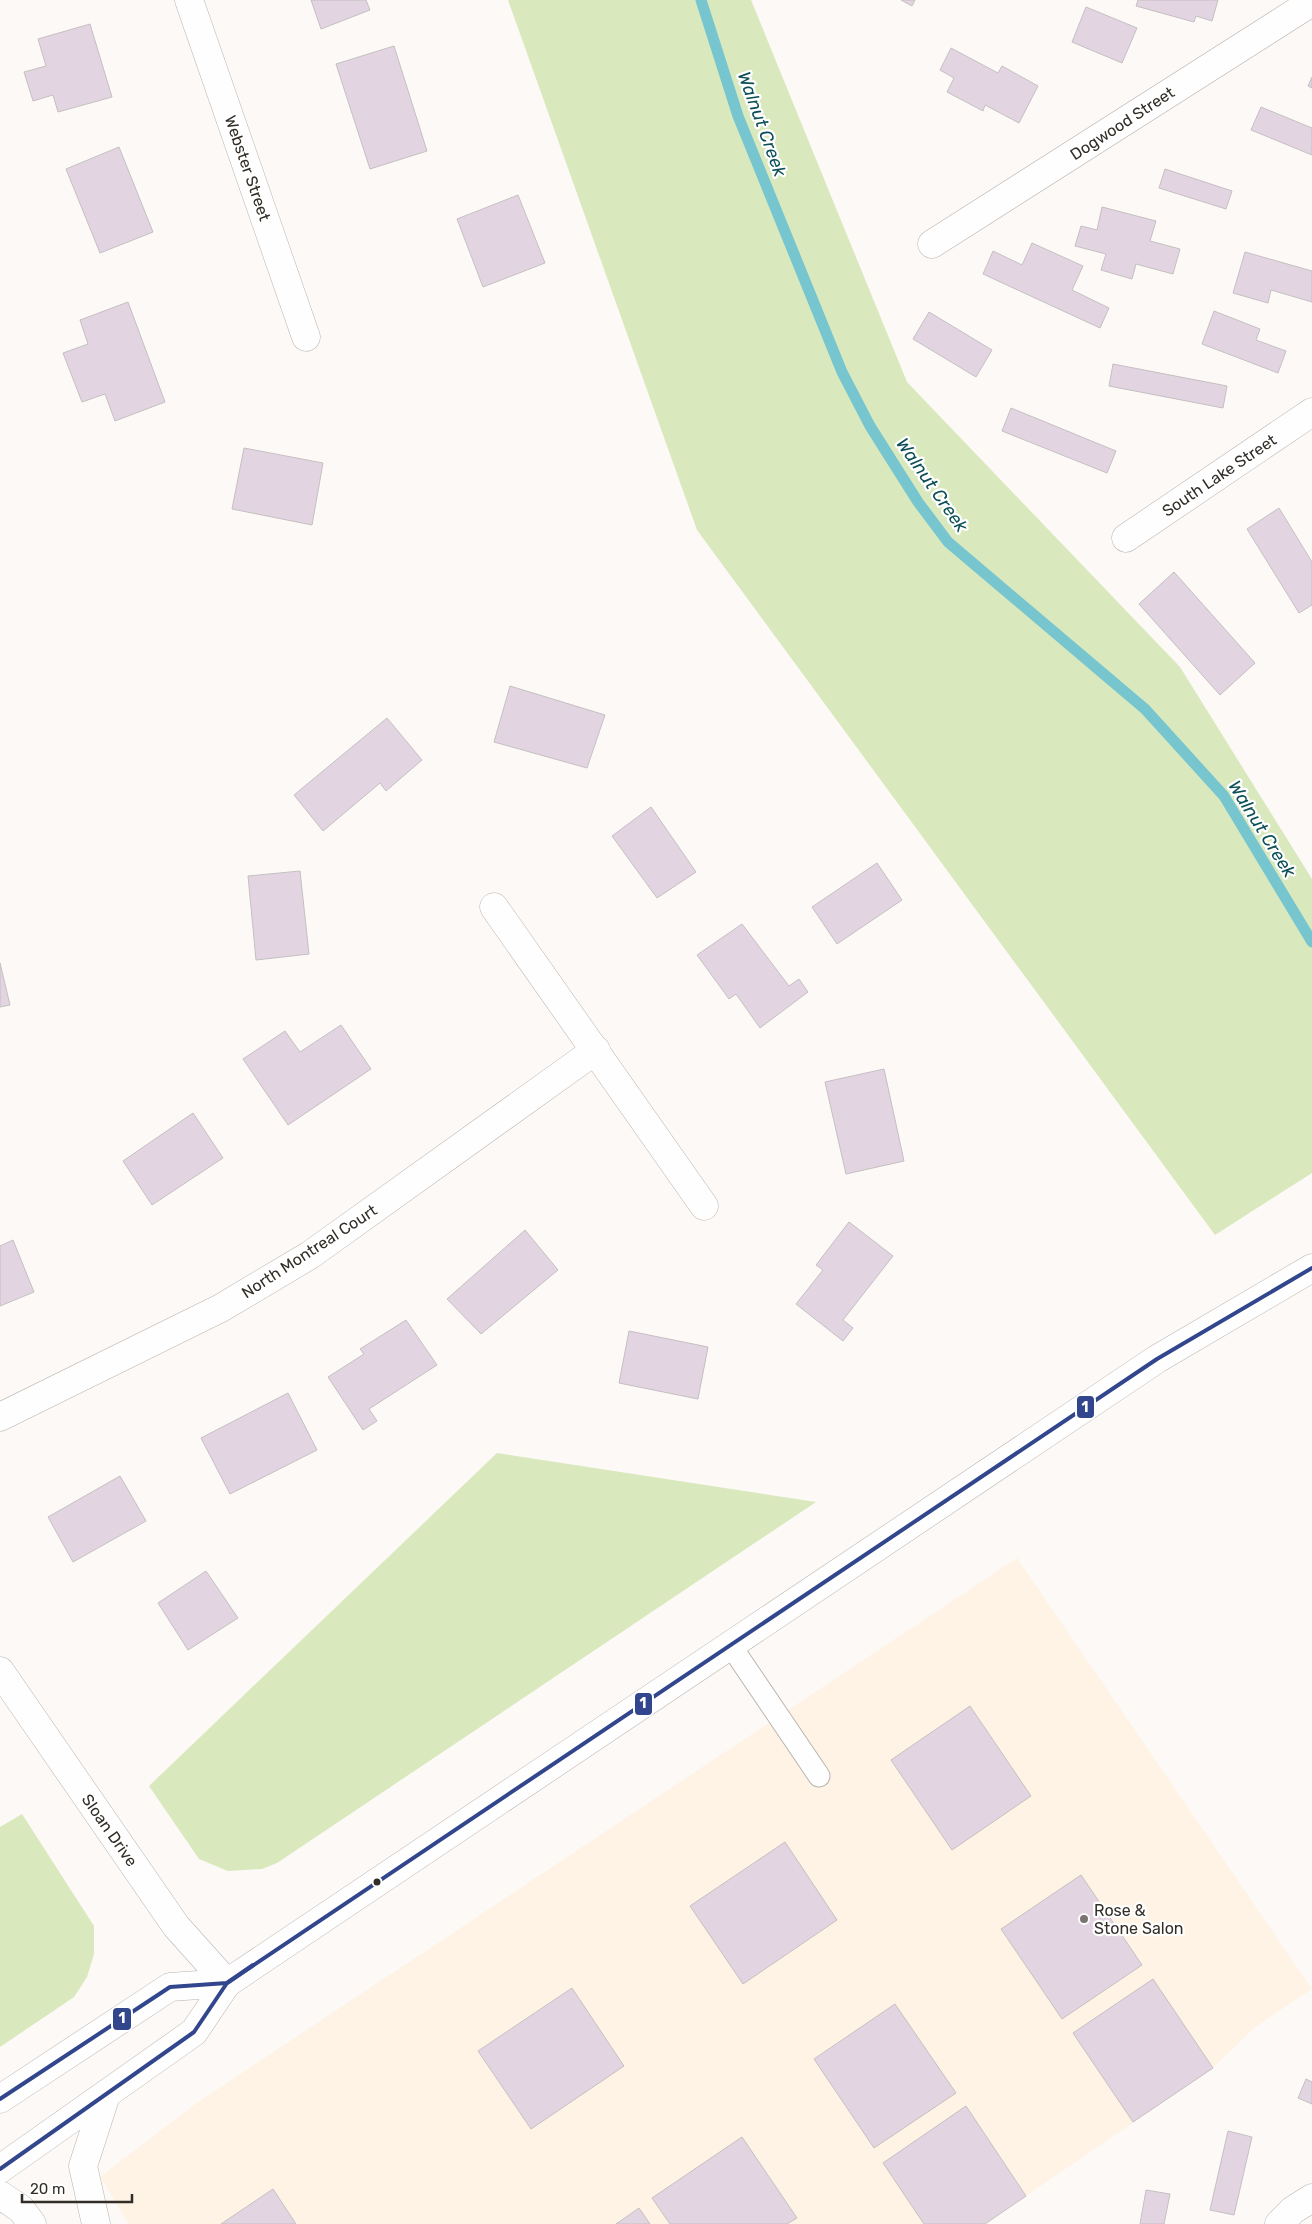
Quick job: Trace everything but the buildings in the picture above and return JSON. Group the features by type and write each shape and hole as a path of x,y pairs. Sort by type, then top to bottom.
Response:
{"street":[{"name":"Webster Street","path":"189,0 306,337"},
{"name":"Dogwood Street","path":"932,244 1312,2"},
{"name":"South Lake Street","path":"1126,538 1312,412"},
{"path":"494,907 704,1206"},
{"name":"North Montreal Court","path":"0,1417 220,1308 310,1254 596,1050"},
{"path":"0,2169 194,2032 227,1983 1157,1359 1312,1268"},
{"name":"Sloan Drive","path":"0,1671 176,1926 227,1983"},
{"path":"0,2099 170,1987 227,1983"},
{"path":"96,2224 83,2166 106,2094"},
{"path":"0,2195 21,2209 32,2224"},
{"path":"1279,2224 1293,2210 1312,2198"}],"lane":[{"path":"731,1646 819,1776"}],"shaded area":[{"path":"1017,1558 1312,1989 1255,2027 1213,2068 985,2224 129,2224 100,2177 197,2103"}],"green space":[{"path":"508,0 751,0 907,382 1180,667 1312,879 1312,1173 1215,1235 697,530"},
{"path":"497,1453 816,1502 277,1863 262,1869 228,1871 199,1859 149,1786"},
{"path":"22,1814 94,1926 94,1954 87,1977 74,1997 0,2047 0,1827"}],"waterway":[{"name":"Walnut Creek","path":"701,0 738,116 842,372 870,426 918,502 948,542 1145,709 1224,796 1312,942"}],"transit line":[{"name":"1","path":"0,2169 194,2032 227,1983 1157,1359 1312,1268"},
{"name":"1","path":"0,2099 170,1987 227,1983 253,1965"}],"place":[{"name":"Rose & Stone Salon","path":"1084,1919"}]}
